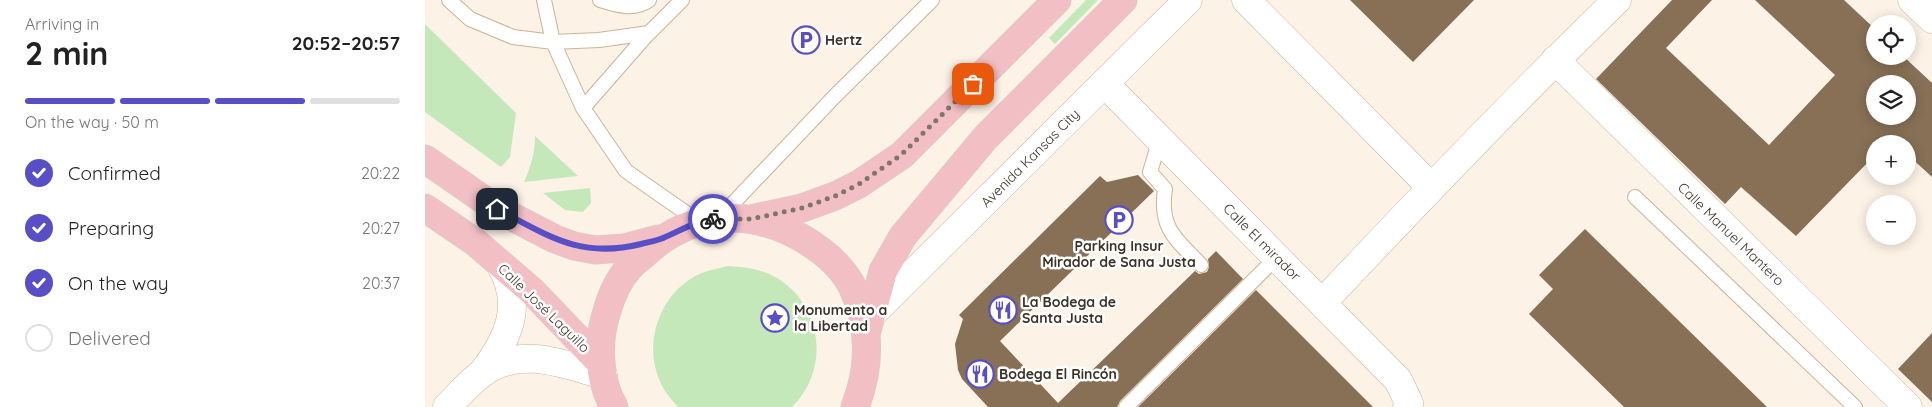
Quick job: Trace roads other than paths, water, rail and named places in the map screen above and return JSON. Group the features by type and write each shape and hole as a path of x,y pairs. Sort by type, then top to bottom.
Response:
{"main road":[{"path":"871,407 867,366 869,325 883,271 903,236 985,138 1123,0"},
{"path":"425,159 497,209 555,239 595,250 624,248 663,238 709,220 751,219 802,208 835,196 859,184 901,155 1054,1"},
{"name":"Calle José Laguillo","path":"425,208 475,242 543,302 602,369"},
{"path":"751,219 783,228 817,246 836,264 851,285 864,319 869,325"},
{"path":"614,407 602,369 601,337 605,316 617,288 629,268 663,238"},
{"path":"855,407 867,366"}],"street":[{"name":"Avenida Kansas City","path":"869,325 1104,83 1188,0"},
{"path":"1246,0 1431,187"},
{"path":"1322,303 1431,187 1555,60 1617,0"},
{"path":"1912,0 1932,19"},
{"name":"Calle Manuel Mantero","path":"1555,60 1908,407"},
{"name":"Calle El mirador","path":"1104,83 1398,380 1409,403 1407,407"},
{"path":"447,407 483,372 497,354 508,328 513,297 508,277 500,264"},
{"path":"483,372 497,364 511,360 532,358 602,369"}],"lane":[{"path":"449,0 470,19 513,37 553,42 599,40 649,33"},
{"path":"544,0 553,42 583,108 627,171 709,220 933,0"},
{"path":"600,0 620,6 642,5 649,0"},
{"path":"583,108 649,33 682,0"},
{"path":"1160,139 1150,172 1165,189 1162,206 1165,222 1175,237 1201,265"},
{"path":"1635,197 1855,407"},
{"path":"1126,407 1277,257"}],"place":[{"name":"Hertz","path":"806,40"},
{"name":"Parking Insur Mirador de Sana Justa","path":"1119,220"},
{"name":"La Bodega de Santa Justa","path":"1003,310"},
{"name":"Monumento a la Libertad","path":"775,318"},
{"name":"Bodega El Rincón","path":"980,374"}]}
